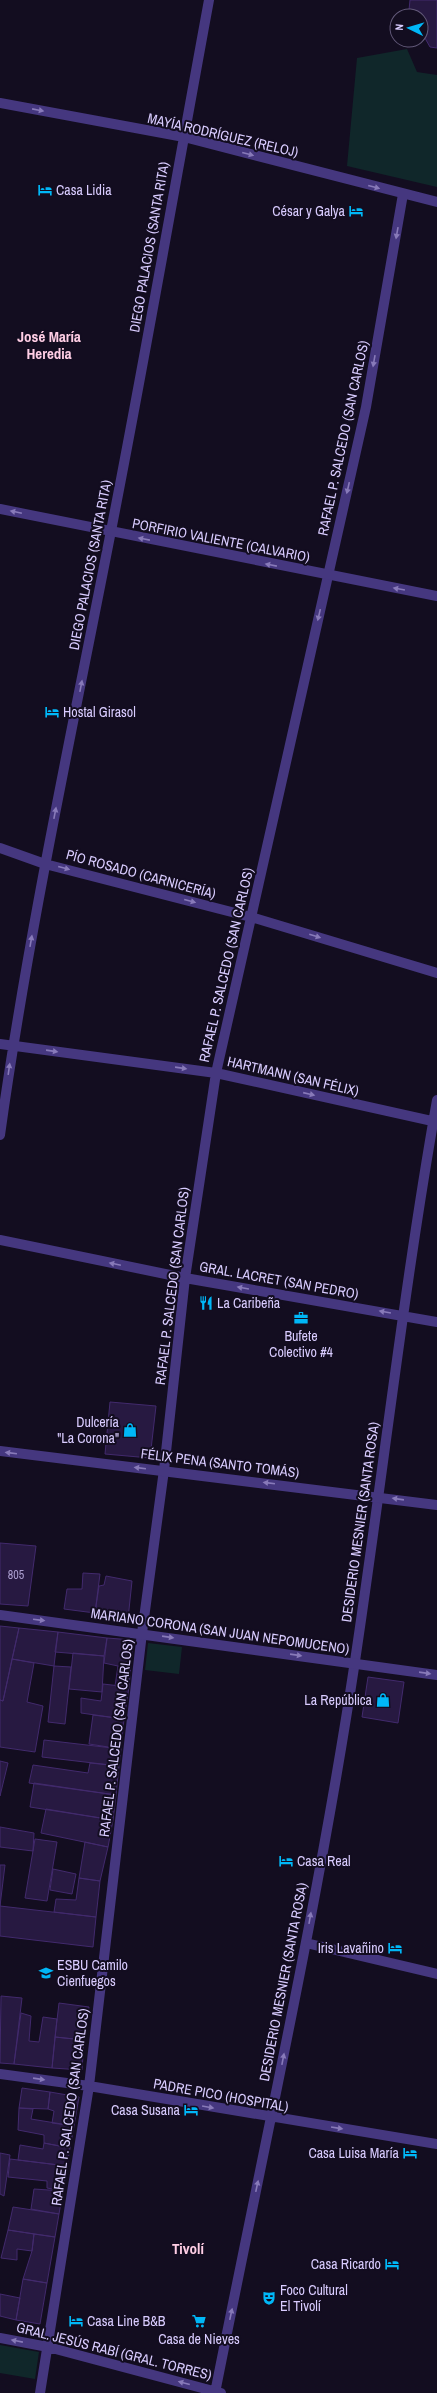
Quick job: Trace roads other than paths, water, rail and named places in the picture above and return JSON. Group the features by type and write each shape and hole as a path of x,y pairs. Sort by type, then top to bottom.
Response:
{"street":[{"name":"DIEGO PALACIOS (SANTA RITA)","path":"0,1136 12,1046 111,532 209,0"},
{"name":"MAYÍA RODRÍGUEZ (RELOJ)","path":"0,103 184,137 437,202"},
{"name":"RAFAEL P. SALCEDO (SAN CARLOS)","path":"40,2393 89,2086 142,1633 164,1470 185,1278 216,1073 366,407 404,194"},
{"name":"PORFIRIO VALIENTE (CALVARIO)","path":"0,509 328,576 437,596"},
{"name":"PÍO ROSADO (CARNICERÍA)","path":"0,848 46,864 251,917 437,973"},
{"name":"HARTMANN (SAN FÉLIX)","path":"0,1044 216,1073 435,1121"},
{"name":"DESIDERIO MESNIER (SANTA ROSA)","path":"217,2392 306,1943 355,1663 403,1316 435,1121 437,1100"},
{"name":"GRAL. LACRET (SAN PEDRO)","path":"0,1240 185,1278 437,1322"},
{"name":"FÉLIX PENA (SANTO TOMÁS)","path":"0,1451 437,1504"},
{"name":"MARIANO CORONA (SAN JUAN NEPOMUCENO)","path":"0,1615 142,1633 437,1675"},
{"path":"306,1943 437,1974"},
{"name":"PADRE PICO (HOSPITAL)","path":"0,2074 89,2086 271,2118 437,2144"},
{"name":"GRAL. JESÚS RABÍ (GRAL. TORRES)","path":"0,2338 48,2347 217,2392"}],"place":[{"name":"Casa Lidia","path":"45,190"},
{"name":"César y Galya","path":"356,211"},
{"name":"Hostal Girasol","path":"52,712"},
{"name":"La Caribeña","path":"206,1303"},
{"name":"Bufete Colectivo #4","path":"301,1318"},
{"name":"Dulcería \"La Corona\"","path":"130,1430"},
{"name":"La República","path":"383,1700"},
{"name":"Casa Real","path":"286,1861"},
{"name":"Iris Lavañino","path":"395,1948"},
{"name":"ESBU Camilo Cienfuegos","path":"46,1973"},
{"name":"Casa Susana","path":"191,2110"},
{"name":"Casa Luisa María","path":"410,2153"},
{"name":"Casa Ricardo","path":"392,2264"},
{"name":"Foco Cultural El Tivolí","path":"269,2298"},
{"name":"Casa Line B&B","path":"76,2321"},
{"name":"Casa de Nieves","path":"199,2321"}],"district":[{"name":"José María Heredia","path":"49,346"},
{"name":"Tivolí","path":"188,2249"}]}
